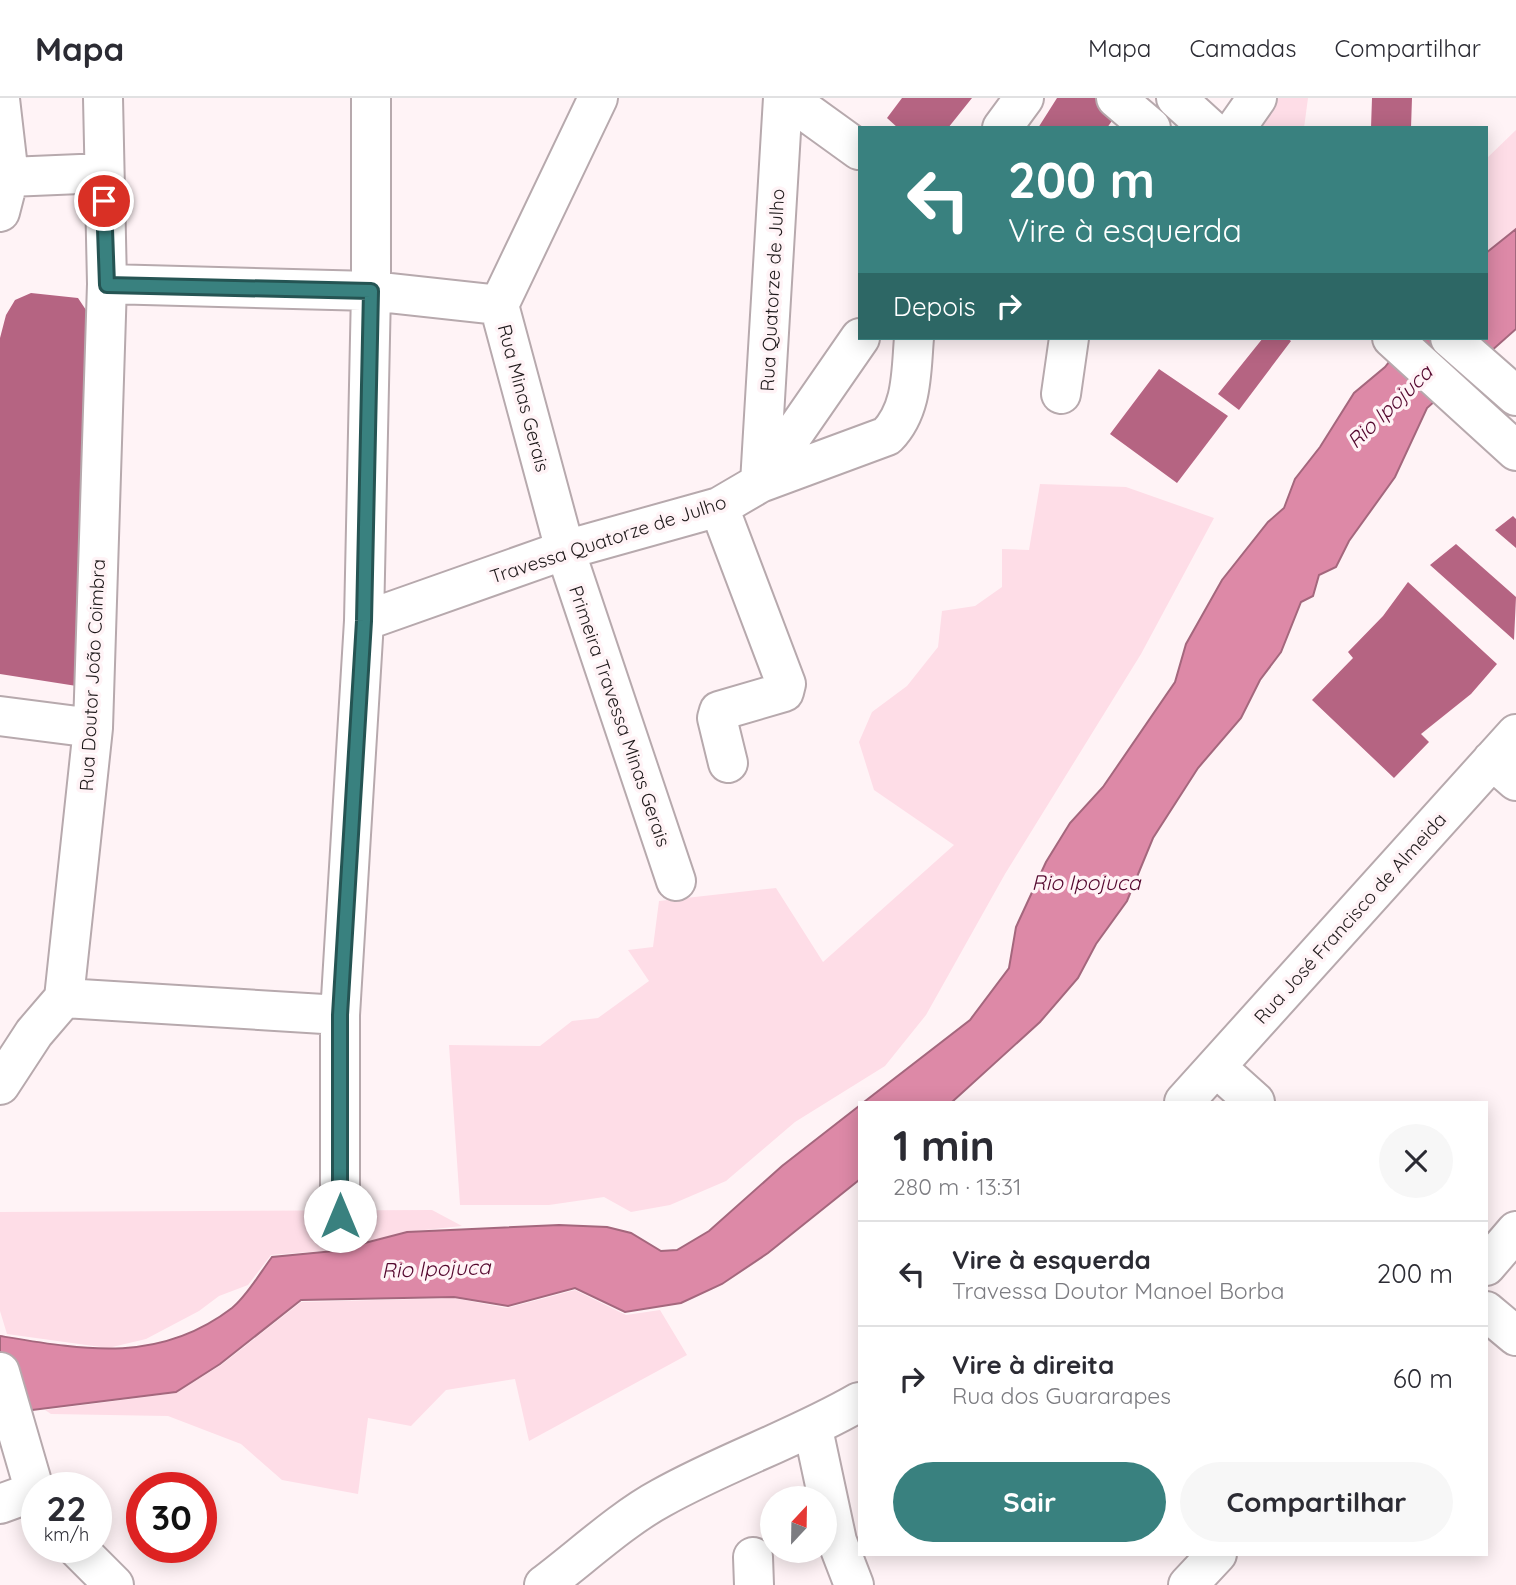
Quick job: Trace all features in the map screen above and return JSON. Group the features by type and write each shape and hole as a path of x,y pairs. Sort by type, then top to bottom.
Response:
{"street":[{"name":"Rua Doutor João Coimbra","path":"64,998 93,728 107,285 103,98"},
{"path":"340,1216 340,1015 364,621 371,291 371,98"},
{"name":"Rua Minas Gerais","path":"565,550 499,305 598,98"},
{"path":"785,98 858,148"},
{"name":"Rua Quatorze de Julho","path":"760,483 785,98"},
{"path":"1003,126 1024,98"},
{"path":"1116,98 1149,126"},
{"path":"1176,98 1207,126"},
{"path":"1237,126 1257,98"},
{"path":"0,99 4,195 104,173"},
{"path":"107,285 371,291 499,305"},
{"path":"760,483 859,340"},
{"name":"Travessa Quatorze de Julho","path":"364,621 565,550 719,507 760,483 887,436 897,426 908,398 914,340"},
{"path":"1061,394 1069,340"},
{"path":"1394,340 1516,451"},
{"path":"1452,340 1516,396"},
{"path":"719,507 786,684 784,692 719,711 717,718 728,763"},
{"name":"Primeira Travessa Minas Gerais","path":"565,550 676,881"},
{"path":"0,716 93,728"},
{"name":"Rua José Francisco de Almeida","path":"1185,1101 1508,758"},
{"path":"0,1086 34,1033 64,998 340,1015"},
{"path":"1216,1067 1254,1101"},
{"path":"1488,1264 1516,1231"},
{"path":"1488,1313 1516,1336"},
{"path":"0,1372 15,1426 21,1480"},
{"path":"544,1585 657,1500 762,1447 813,1429 858,1403"},
{"path":"813,1429 837,1541 854,1585"},
{"path":"1188,1585 1215,1556"},
{"path":"92,1563 114,1585"}],"shaded area":[{"path":"1275,98 1308,98 1304,126 1256,126"},
{"path":"1516,130 1516,229 1488,251 1488,157"},
{"path":"1040,484 1126,487 1214,518 1141,654 1005,874 926,1015 885,1066 795,1122 726,1181 670,1205 631,1212 604,1197 549,1205 460,1205 449,1045 540,1046 572,1021 598,1018 649,981 628,950 653,947 659,901 776,888 823,962 954,845 874,790 859,742 872,712 907,686 938,647 942,611 975,606 1002,587 1002,549 1029,550"},
{"path":"432,1210 462,1226 406,1232 334,1250 271,1255 248,1285 219,1296 199,1311 146,1339 108,1348 7,1334 0,1311 0,1212"},
{"path":"575,1290 626,1315 660,1310 687,1355 529,1441 515,1379 446,1390 411,1426 368,1418 358,1494 282,1480 241,1444 168,1416 51,1414 45,1410 176,1393 221,1365 301,1302 454,1298 507,1308"}],"water":[{"name":"Rio Ipojuca","path":"1516,229 1516,329 1427,408 1395,477 1349,541 1336,567 1319,575 1313,596 1301,602 1281,652 1260,680 1241,718 1198,768 1153,838 1127,901 1096,944 1078,978 1040,1022 953,1101 865,1101 970,1020 1009,968 1016,927 1046,862 1070,823 1103,787 1175,682 1186,644 1222,580 1268,522 1284,508 1295,479 1320,447 1354,393 1385,367 1406,340 1488,340 1488,251"},
{"name":"Rio Ipojuca","path":"858,1107 858,1181 768,1253 722,1284 681,1303 625,1312 575,1288 508,1306 454,1297 301,1300 220,1364 176,1392 0,1414 0,1336 91,1348 149,1345 177,1338 205,1326 238,1303 272,1257 334,1251 407,1232 559,1225 607,1227 631,1233 661,1251 677,1250 709,1231 782,1166"}],"building":[{"path":"902,98 972,98 950,126 896,126 887,118"},
{"path":"1057,98 1099,98 1118,112 1108,126 1039,126"},
{"path":"1372,98 1412,98 1411,126 1371,126"},
{"path":"31,293 78,298 86,310 81,526 83,687 0,674 0,338 6,315 15,300"},
{"path":"1261,340 1291,341 1239,410 1218,394"},
{"path":"1159,369 1228,416 1177,483 1110,434"},
{"path":"1513,516 1516,519 1516,548 1495,530"},
{"path":"1456,544 1516,597 1514,640 1430,565"},
{"path":"1408,582 1497,664 1471,694 1421,734 1429,742 1394,778 1312,700 1353,658 1348,652 1383,616"}],"route":[{"path":"104,201 107,285 371,291 364,621 340,1015 340,1216"}]}
